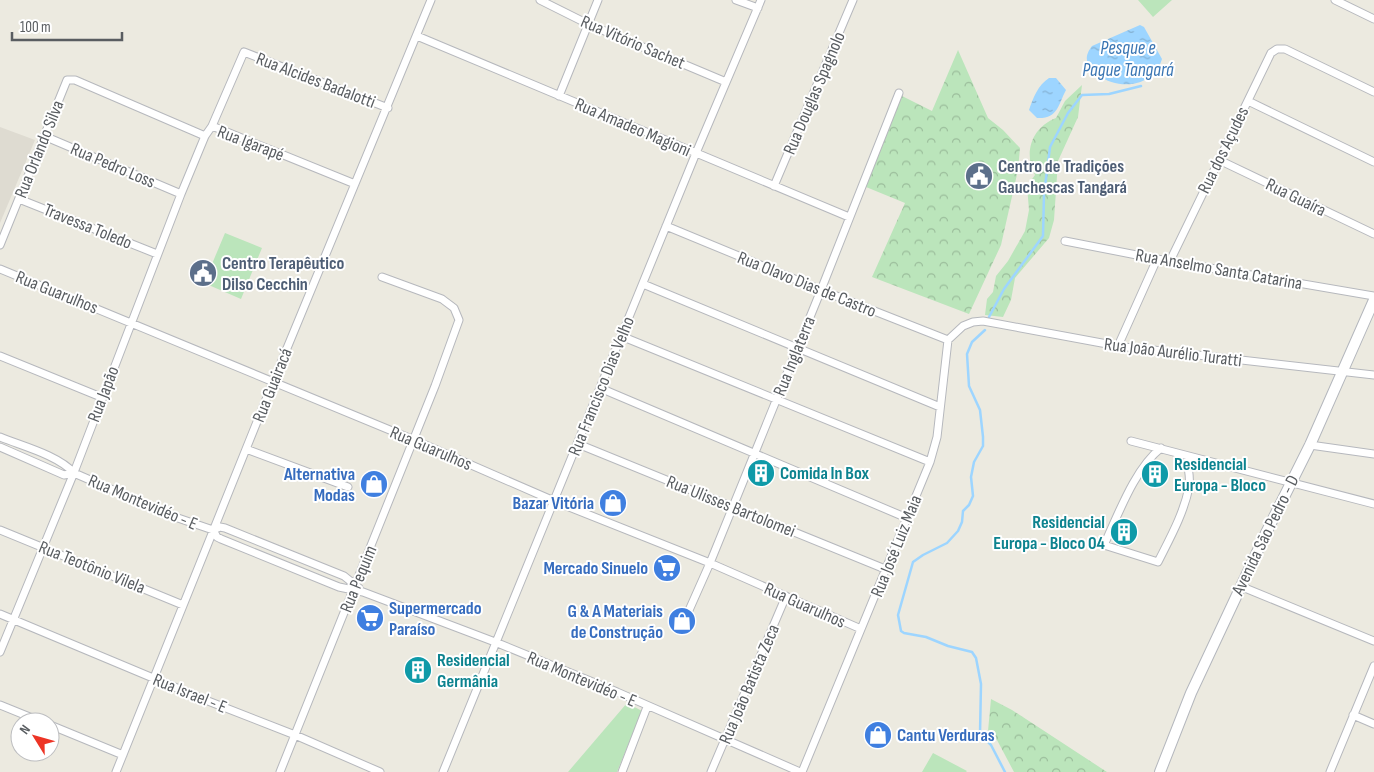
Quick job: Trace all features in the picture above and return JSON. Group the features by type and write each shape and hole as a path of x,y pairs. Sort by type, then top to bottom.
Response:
{"street":[{"name":"Rua Guairacá","path":"116,772 273,382 388,108 431,0"},
{"name":"Rua Vitório Sachet","path":"540,0 588,24 726,82"},
{"path":"559,96 598,0"},
{"path":"736,0 758,8"},
{"name":"Rua Francisco Dias Velho","path":"443,772 696,153 761,0"},
{"name":"Rua Douglas Spagnolo","path":"774,186 853,0"},
{"path":"1335,0 1374,19"},
{"name":"Rua Amadeo Magioni","path":"417,36 849,217"},
{"name":"Rua dos Açudes","path":"1170,262 1271,53 1277,49 1284,49 1374,92"},
{"name":"Rua Alcides Badalotti","path":"212,126 244,52 388,108"},
{"name":"Rua Igarapé","path":"67,80 74,80 205,136 212,126 355,184"},
{"name":"Rua Orlando Silva","path":"0,245 67,80"},
{"name":"Rua Inglaterra","path":"686,617 710,564 899,93"},
{"path":"1248,101 1374,162"},
{"name":"Rua Pedro Loss","path":"44,136 181,194"},
{"name":"Rua Japão","path":"0,652 42,546 74,473 157,254 205,136"},
{"name":"Rua Guaíra","path":"1219,160 1374,234"},
{"name":"Travessa Toledo","path":"19,199 157,254"},
{"name":"Rua Olavo Dias de Castro","path":"666,226 948,340"},
{"name":"Rua Anselmo Santa Catarina","path":"1065,241 1170,262 1374,296"},
{"path":"1118,346 1156,259"},
{"name":"Rua Guarulhos","path":"0,270 131,322 861,629"},
{"name":"Rua Pequim","path":"280,772 436,386 459,320 454,308 442,300 382,277"},
{"path":"643,284 940,407"},
{"name":"Avenida São Pedro - D","path":"1160,772 1192,693 1240,586 1310,445 1344,372 1374,300"},
{"name":"Rua João Aurélio Turatti","path":"948,340 958,329 973,322 983,322 1118,346 1374,375"},
{"path":"621,336 930,462"},
{"name":"Rua José Luiz Maia","path":"801,772 930,462 937,437 948,340"},
{"path":"0,356 102,397"},
{"path":"600,388 907,518"},
{"name":"Rua Montevidéo - E","path":"0,437 49,457 68,467 74,473 175,517 213,530 217,537 221,539 339,587 355,588"},
{"path":"1131,441 1374,504"},
{"name":"Rua Ulisses Bartolomei","path":"578,444 885,569"},
{"path":"1310,445 1374,454"},
{"name":"Rua Montevidéo - E","path":"0,447 64,475 74,473"},
{"path":"1161,448 1151,456 1138,476 1104,545 1158,562 1178,522 1190,485 1187,456"},
{"path":"246,449 348,488"},
{"name":"Rua Montevidéo - E","path":"213,530 220,527 225,528 344,576 355,588 363,592 495,642 801,772"},
{"name":"Rua Teotônio Vilela","path":"0,530 183,605"},
{"path":"1240,586 1374,641"},
{"name":"Rua João Batista Zeca","path":"711,772 786,596"},
{"name":"Rua Israel - E","path":"0,614 295,735 380,772"},
{"path":"1330,772 1374,666"},
{"path":"0,704 19,712"},
{"path":"622,772 648,707"},
{"path":"1353,715 1374,724"},
{"path":"60,729 123,755"}],"shaded area":[{"path":"0,127 35,140 0,223"}],"green space":[{"path":"1138,0 1172,0 1153,17"},
{"path":"958,50 988,118 1003,130 1020,148 1018,170 1001,245 969,314 872,277 905,203 866,187 902,96 932,111"},
{"path":"1082,85 1078,117 1058,161 1054,220 1049,238 1015,278 1011,300 1003,317 985,315 987,299 993,292 996,276 1008,261 1025,231 1029,210 1027,186 1035,175 1031,167 1030,158 1032,142 1041,128 1056,118 1065,101"},
{"path":"225,233 262,248 241,299 204,283"},
{"path":"991,699 1012,710 1107,772 1014,772 997,740 988,731"},
{"path":"627,703 642,711 617,772 568,772"},
{"path":"933,753 967,771 922,772"}],"water":[{"name":"Pesque e Pague Tangará","path":"1140,25 1144,27 1162,59 1152,76 1135,84 1116,83 1106,80 1091,69 1087,58 1092,46"},
{"name":"Pesque e Pague Tangará","path":"1049,78 1056,78 1066,90 1053,114 1044,118 1037,118 1029,110 1039,88"}],"waterway":[{"path":"989,317 1004,289 1043,236 1044,194 1050,147 1068,113 1082,95 1109,94 1141,86"},
{"path":"985,330 972,342 967,354 969,386 980,410 983,437 983,446 974,462 971,477 973,496 969,505 963,511 962,522 958,531 947,543 913,562 898,615 901,631 904,633 926,637 948,646 972,652 976,658 981,684 980,734 991,745 1005,772"}],"place":[{"name":"Centro de Tradições Gauchescas Tangará","path":"979,176"},
{"name":"Centro Terapêutico Dilso Cecchin","path":"203,273"},
{"name":"Comida In Box","path":"761,473"},
{"name":"Residencial Europa - Bloco","path":"1155,474"},
{"name":"Alternativa Modas","path":"374,484"},
{"name":"Bazar Vitória","path":"613,503"},
{"name":"Residencial Europa - Bloco 04","path":"1124,532"},
{"name":"Mercado Sinuelo","path":"667,568"},
{"name":"Supermercado Paraíso","path":"370,618"},
{"name":"G & A Materiais de Construção","path":"682,621"},
{"name":"Residencial Germânia","path":"418,670"},
{"name":"Cantu Verduras","path":"878,735"}]}
